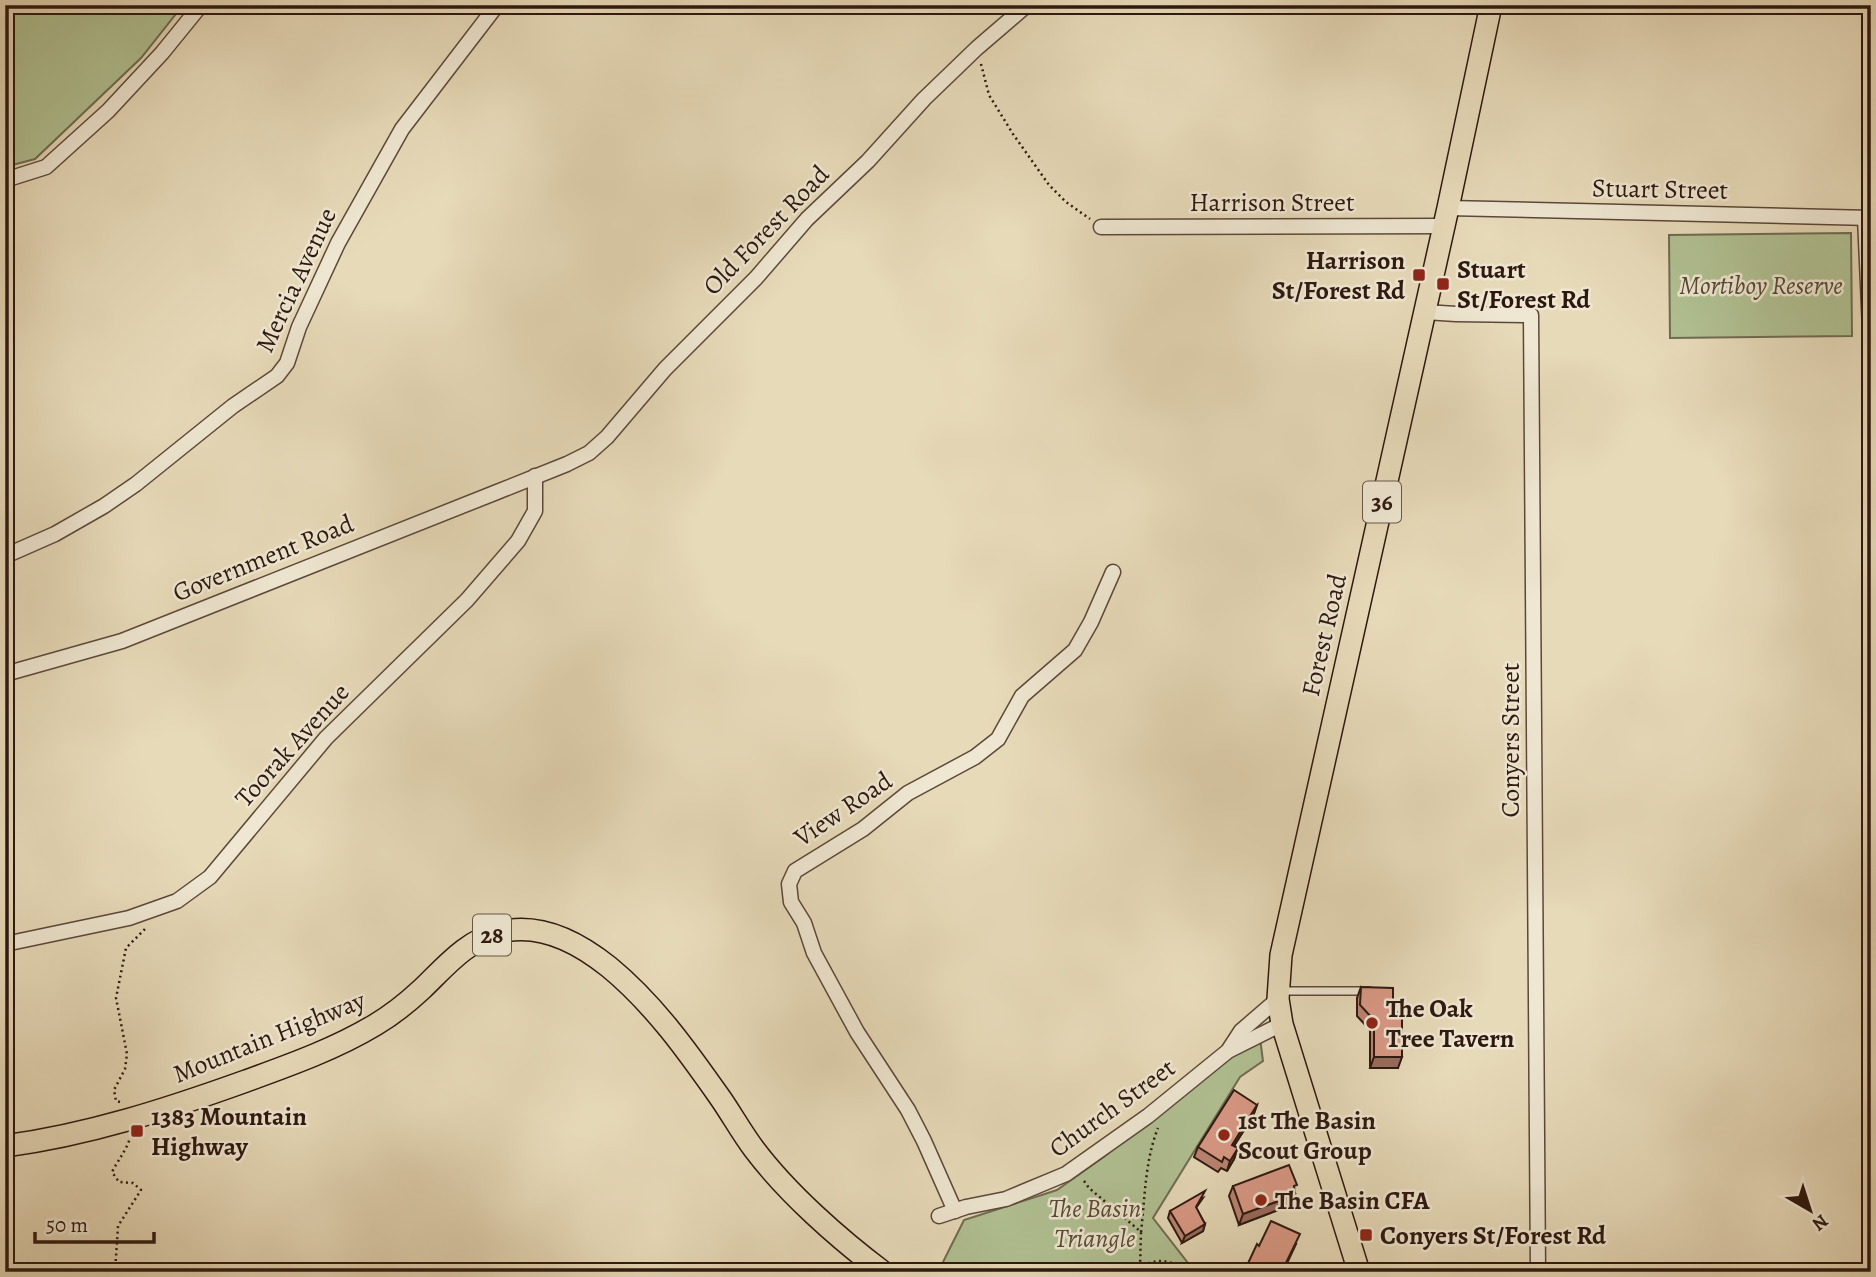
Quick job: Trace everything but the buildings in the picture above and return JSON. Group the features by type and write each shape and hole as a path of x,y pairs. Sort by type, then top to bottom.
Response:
{"main road":[{"name":"Forest Road","path":"1359,1272 1282,1024 1278,995 1281,955 1491,5"},
{"name":"Mountain Highway","path":"5,1146 36,1142 136,1117 185,1103 277,1070 351,1040 396,1012 459,952 479,940 500,932 524,929 547,932 579,945 609,967 640,996 668,1027 772,1171 841,1238 883,1272"}],"street":[{"path":"5,180 46,167 108,111 201,5"},
{"name":"Mercia Avenue","path":"5,556 55,534 104,506 146,477 233,406 277,376 287,363 299,327 338,243 402,129 497,5"},
{"name":"Old Forest Road","path":"535,476 589,453 607,437 665,369 756,278 807,219 867,161 924,99 1027,5"},
{"name":"Stuart Street","path":"1445,217 1868,218"},
{"name":"Harrison Street","path":"1101,227 1445,217"},
{"path":"1868,218 1871,352"},
{"name":"Conyers Street","path":"1424,312 1531,315 1538,1272"},
{"name":"Government Road","path":"5,674 122,641 535,476"},
{"name":"Toorak Avenue","path":"5,944 130,918 177,901 210,877 326,738 467,600 510,551 535,510 535,476"},
{"name":"View Road","path":"955,1211 908,1110 857,1032 814,953 804,923 791,902 789,884 795,871 863,829 908,793 975,757 998,739 1022,696 1075,650 1091,622 1113,572"},
{"name":"Church Street","path":"1228,1051 1241,1031 1278,995"},
{"name":"Church Street","path":"939,1216 1006,1199 1066,1174 1149,1116 1228,1051 1282,1024"}],"lane":[{"path":"1278,995 1376,992"}],"path":[{"path":"977,48 989,95 1013,134 1049,184 1066,202 1101,227"},
{"path":"116,1101 114,1090 125,1069 127,1054 116,998 121,968 126,948 142,934 160,907"},
{"path":"115,1272 118,1226 141,1190 132,1183 119,1182 112,1172 126,1152 136,1117"},
{"path":"1140,1267 1146,1183 1153,1141 1158,1128"},
{"path":"1075,1168 1089,1188 1141,1231"},
{"path":"1128,1272 1157,1260 1172,1262 1189,1272"}],"green space":[{"path":"5,5 183,5 141,58 35,159 5,167"},
{"name":"Mortiboy Reserve","path":"1851,233 1852,336 1670,338 1669,235"},
{"name":"The Basin Triangle","path":"1260,1038 1263,1061 1240,1077 1153,1218 1195,1272 938,1272 964,1220 1057,1190 1105,1156 1210,1071"}],"place":[{"name":"Harrison St/Forest Rd","path":"1419,275"},
{"name":"Stuart St/Forest Rd","path":"1443,284"},
{"name":"The Oak Tree Tavern","path":"1372,1023"},
{"name":"1383 Mountain Highway","path":"137,1131"},
{"name":"1st The Basin Scout Group","path":"1224,1135"},
{"name":"The Basin CFA","path":"1261,1200"},
{"name":"Conyers St/Forest Rd","path":"1366,1235"}]}
